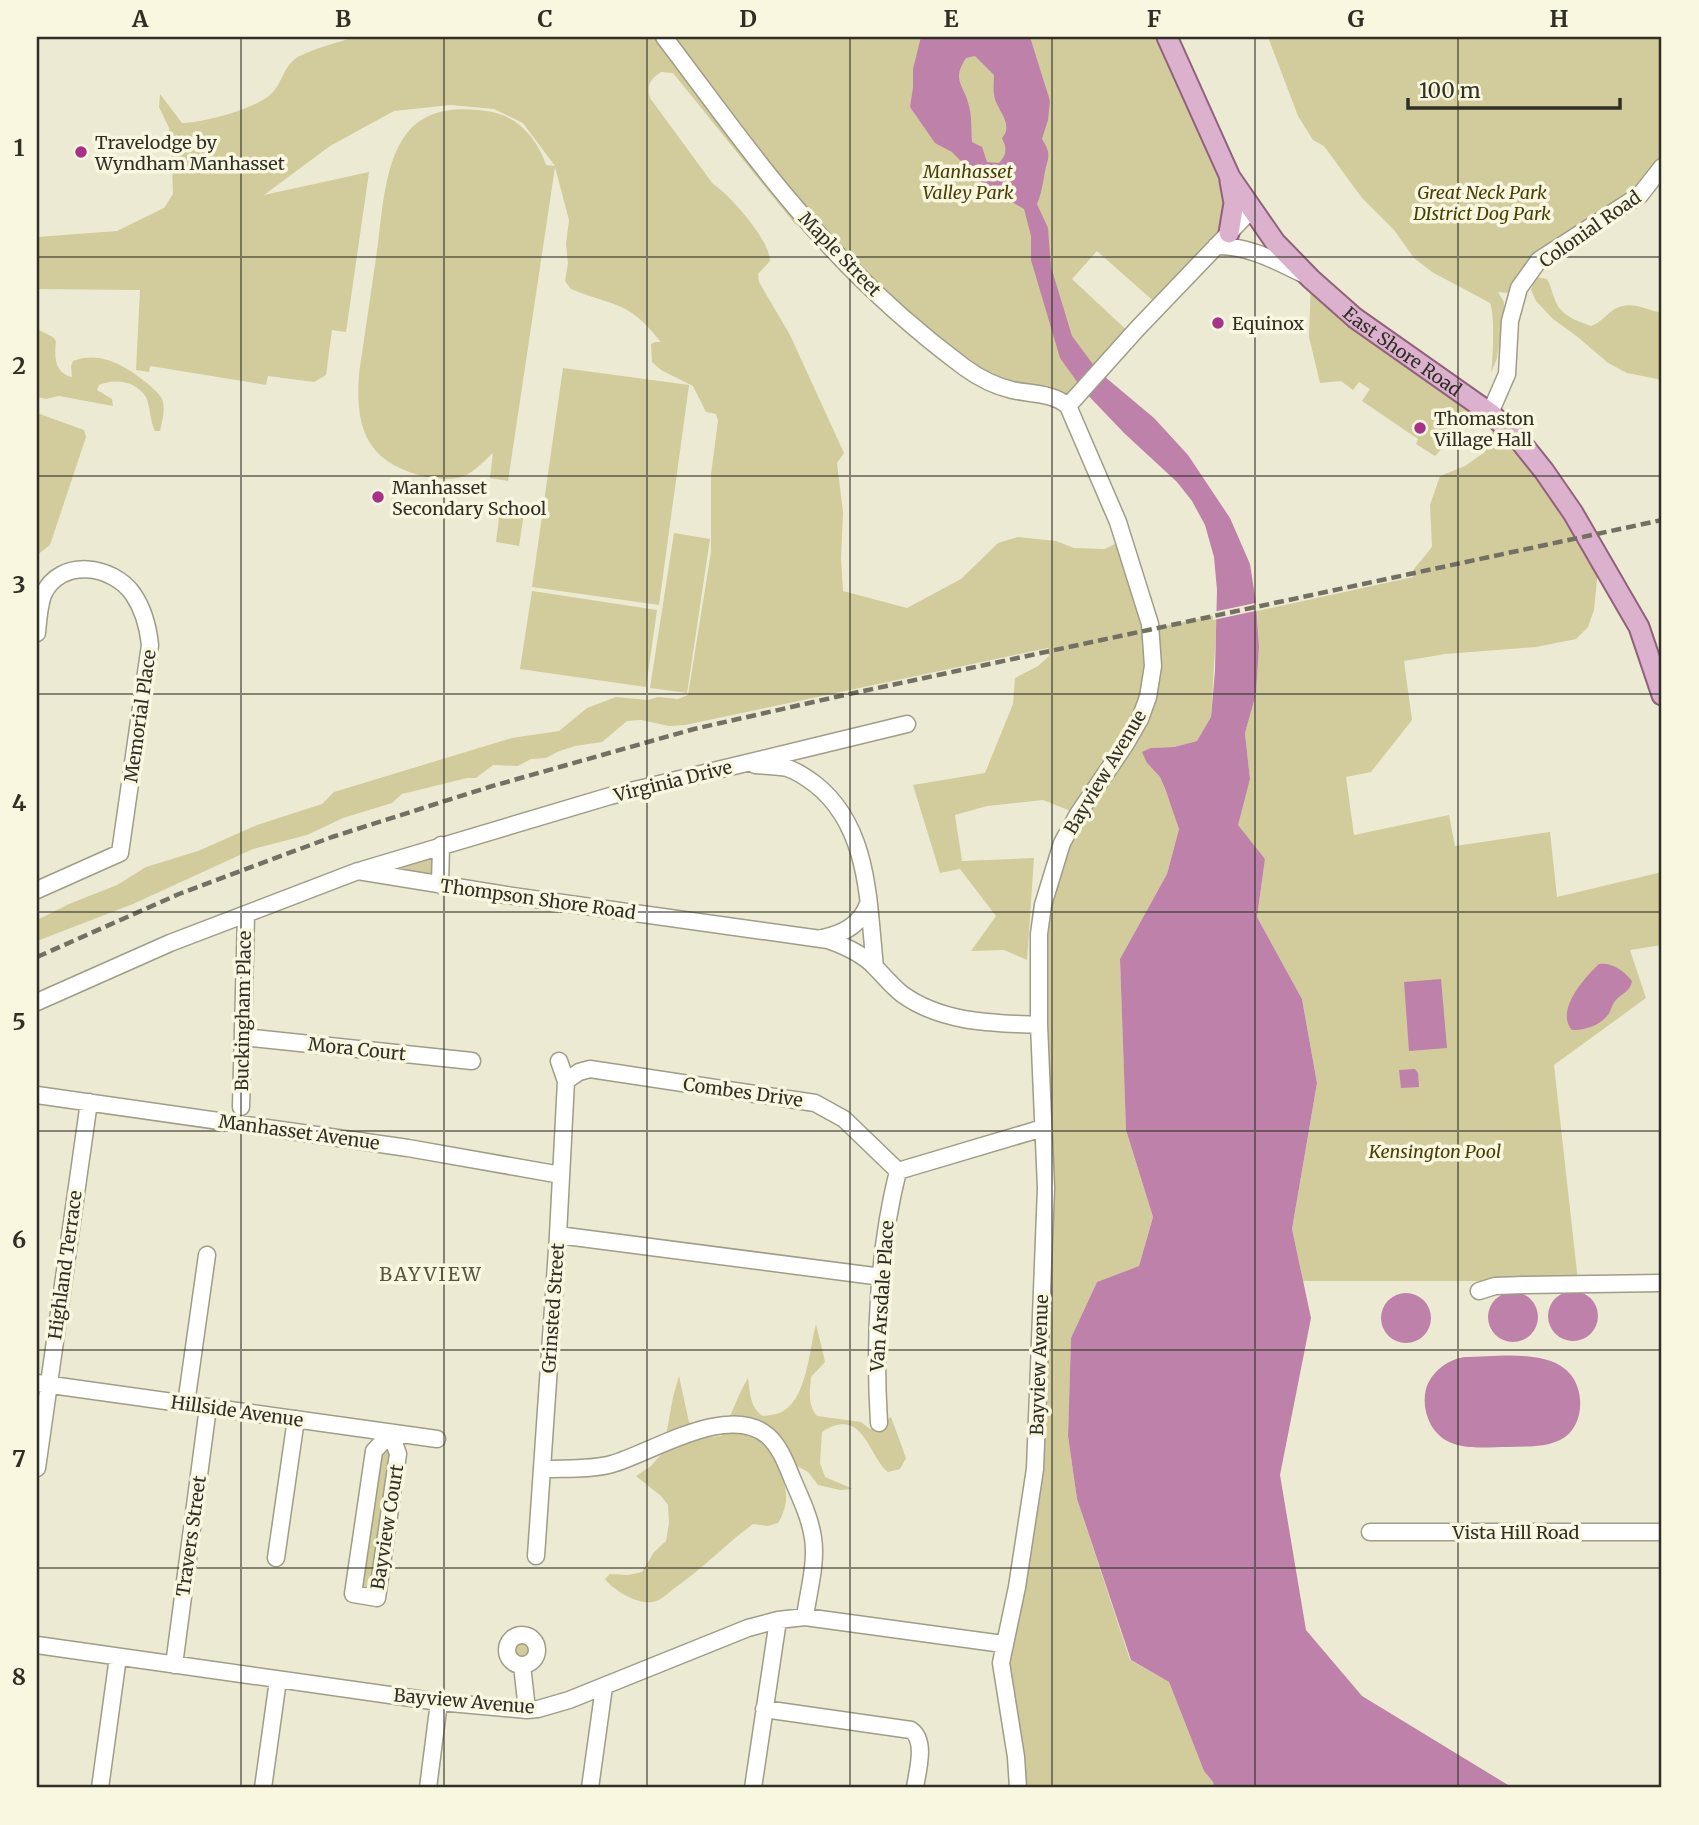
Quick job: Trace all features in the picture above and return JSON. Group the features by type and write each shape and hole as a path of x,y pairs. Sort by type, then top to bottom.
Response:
{"main road":[{"name":"East Shore Road","path":"1167,37 1230,177 1275,242 1311,279 1372,330 1433,370 1490,413 1520,441 1544,471 1573,513 1639,627 1662,695"},
{"path":"1223,240 1234,203 1230,177"}],"street":[{"name":"Maple Street","path":"664,37 791,203 835,251 902,315 940,349 984,380 1057,399 1068,406"},
{"name":"Colonial Road","path":"1490,413 1507,374 1510,321 1519,288 1539,260 1640,195 1662,167"},
{"path":"1068,406 1251,210"},
{"path":"1223,240 1281,263 1311,279"},
{"name":"Bayview Avenue","path":"37,1645 439,1702 527,1710 550,1707 748,1628 778,1620 805,1618 1003,1644 1017,1587 1035,1469 1045,1240 1039,1025 1039,933 1042,905 1062,843 1140,719 1148,697 1153,666 1150,624 1118,522 1068,406"},
{"name":"Memorial Place","path":"37,633 43,595 51,585 74,570 90,569 118,579 133,594 148,623 150,645 120,853 37,890"},
{"name":"Virginia Drive","path":"358,871 610,796 907,724"},
{"path":"727,767 749,764 788,768 806,777 825,792 843,814 855,837 862,862 875,967"},
{"path":"440,885 441,845"},
{"path":"37,1002 170,943 358,871"},
{"name":"Thompson Shore Road","path":"358,871 818,939 848,948 875,967 901,993 935,1012 976,1021 1039,1025"},
{"path":"818,939 839,934 851,927 862,917 868,904"},
{"name":"Buckingham Place","path":"241,1107 246,915"},
{"name":"Mora Court","path":"243,1037 472,1061"},
{"name":"Grinsted Street","path":"536,1556 566,1081 559,1061"},
{"name":"Combes Drive","path":"566,1081 579,1072 590,1069 815,1102 844,1119 898,1171"},
{"name":"Manhasset Avenue","path":"37,1095 408,1148 561,1175"},
{"name":"Highland Terrace","path":"37,1468 43,1384 89,1102"},
{"path":"898,1171 1043,1128"},
{"name":"Van Arsdale Place","path":"878,1423 875,1361 889,1206 898,1171"},
{"path":"558,1234 882,1278"},
{"path":"186,1404 207,1255"},
{"path":"1479,1291 1495,1286 1514,1285 1662,1283"},
{"name":"Hillside Avenue","path":"43,1384 436,1439"},
{"name":"Travers Street","path":"174,1665 208,1407"},
{"path":"276,1558 296,1419"},
{"path":"543,1469 610,1465 699,1429 742,1426 767,1435 779,1449 811,1526 813,1553 805,1618"},
{"name":"Bayview Court","path":"391,1433 398,1454 377,1598 353,1594 374,1451 391,1433"},
{"name":"Vista Hill Road","path":"1370,1532 1662,1532"},
{"path":"753,1788 778,1620"},
{"path":"1003,1644 1000,1663 1018,1788"},
{"path":"100,1788 118,1657"},
{"path":"522,1665 527,1710"},
{"path":"263,1788 278,1680"},
{"path":"590,1788 604,1687"},
{"path":"428,1788 439,1702"},
{"path":"764,1709 911,1730 919,1742 915,1788"}],"green space":[{"name":"Manhasset Valley Park","path":"355,37 1167,37 1251,210 1159,306 1097,251 1072,279 1132,335 1068,406 991,383 795,224 673,73 661,72 651,80 649,90 650,98 713,184 748,219 768,252 770,261 758,274 759,282 790,335 844,453 837,463 843,512 843,591 907,608 961,579 998,543 1018,537 1056,541 1074,548 1105,549 1124,539 1151,629 1217,615 1211,717 1197,741 1174,747 1151,748 1147,763 1160,777 1179,829 1167,874 1120,959 1126,1130 1153,1217 1139,1266 1097,1282 1071,1338 1068,1436 1077,1499 1130,1660 1169,1682 1204,1771 1213,1782 1214,1788 1018,1788 1002,1671 1031,1503 1041,1310 1039,934 1078,814 1043,800 987,806 955,815 962,861 1034,858 1027,960 1004,950 971,951 996,916 960,869 940,873 913,785 985,773 1013,704 1015,678 1038,666 1049,656 1048,648 685,725 627,721 602,742 575,746 546,758 531,759 518,766 493,765 476,778 402,794 392,803 343,818 307,835 253,849 133,904 37,941 37,920 117,885 146,867 198,851 257,825 322,804 334,792 512,738 559,731 587,708 616,697 648,700 658,697 678,699 688,695 711,552 711,474 718,421 716,414 706,412 693,386 661,370 652,362 651,344 661,342 649,328 620,306 571,289 565,281 569,220 555,167 508,481 490,478 493,453 471,472 459,478 431,478 406,471 378,453 363,428 359,412 359,374 385,189 399,145 415,125 433,114 465,109 486,111 506,117 524,129 537,145 546,165 555,166 523,123 494,109 451,105 394,111 330,146 264,195 369,172 346,332 332,330 326,375 314,382 268,376 266,385 150,366 149,372 136,370 140,290 37,289 37,237 117,231 164,208 173,194 169,128 159,107 160,94 182,123 230,114 256,104 273,92 293,60 318,48"},
{"name":"Great Neck Park DIstrict Dog Park","path":"1268,37 1662,37 1662,167 1656,178 1539,260 1517,294 1498,292 1504,302 1504,309 1497,358 1491,373 1493,326 1490,303 1432,272 1414,258 1394,230 1362,198 1324,146 1313,140 1298,116"},
{"path":"1535,277 1547,279 1558,306 1565,314 1591,326 1613,310 1626,305 1662,313 1662,380 1627,373 1608,363 1553,319 1536,301 1531,290"},
{"path":"1311,279 1482,407 1435,456 1416,444 1418,439 1362,401 1370,389 1359,382 1353,390 1341,381 1320,383 1309,337"},
{"path":"37,329 56,341 57,363 66,375 72,377 73,361 93,357 121,366 147,383 162,399 160,431 155,431 153,427 146,397 137,387 125,382 99,385 97,390 112,399 113,406 59,396 46,399 37,397"},
{"path":"563,368 689,385 659,605 532,587"},
{"path":"37,413 84,430 86,437 50,545 37,555"},
{"name":"Kensington Pool","path":"1497,418 1520,441 1598,570 1594,610 1588,627 1576,639 1536,647 1445,654 1404,661 1412,720 1371,772 1346,777 1354,835 1449,815 1455,846 1550,832 1557,897 1662,872 1662,945 1630,950 1646,998 1554,1065 1578,1281 1303,1281 1292,1229 1317,1083 1302,999 1257,917 1265,859 1237,825 1250,779 1245,733 1256,694 1259,647 1257,611 1413,577 1414,569 1432,547 1430,505 1440,476 1465,466 1485,452"},
{"path":"500,510 524,513 519,546 496,542"},
{"path":"674,533 710,539 687,693 650,688"},
{"path":"532,591 657,610 646,687 520,669"},
{"path":"441,845 440,885 358,871"},
{"path":"816,1324 825,1362 811,1377 810,1397 814,1411 817,1416 861,1422 870,1429 891,1417 906,1458 900,1469 888,1472 856,1429 847,1425 836,1425 822,1432 820,1463 825,1477 853,1489 840,1490 818,1485 808,1472 795,1465 779,1465 786,1501 778,1523 768,1526 753,1524 686,1580 656,1601 640,1601 614,1588 605,1579 610,1574 628,1575 642,1572 654,1552 666,1541 668,1505 636,1476 651,1466 663,1452 679,1376 689,1422 708,1437 721,1436 748,1378 753,1404 763,1416 777,1414 796,1398 809,1361"},
{"path":"391,1433 398,1454 377,1598 353,1594 374,1451"},
{"path":"522,1635 528,1636 536,1644 536,1656 528,1664 522,1665 516,1664 508,1656 507,1650 508,1644 516,1636"}],"shaded area":[{"path":"921,37 1030,37 1050,101 1042,139 1048,157 1037,204 1048,228 1051,267 1072,336 1098,371 1154,418 1188,455 1230,518 1250,564 1259,647 1256,694 1245,733 1250,779 1238,825 1265,859 1257,917 1302,999 1317,1083 1292,1229 1311,1318 1280,1475 1306,1630 1362,1696 1513,1788 1214,1788 1213,1782 1204,1771 1169,1682 1131,1660 1077,1499 1068,1436 1071,1338 1097,1282 1139,1266 1153,1217 1126,1130 1120,959 1167,874 1179,829 1160,777 1147,763 1142,752 1151,748 1174,747 1197,741 1211,717 1217,590 1214,557 1205,525 1192,501 1177,482 1083,390 1060,358 1031,260 1031,236 1024,209 986,187 952,152 935,143 910,107 913,69","holes":["975,56 994,75 995,100 1006,127 1002,138 1005,145 1004,157 999,163 987,162 982,147 972,142 970,110 959,72 966,58"]},
{"path":"1599,964 1609,964 1617,968 1632,981 1631,985 1615,1001 1604,1019 1591,1027 1572,1030 1567,1014 1569,1004 1579,986"},
{"path":"1441,979 1447,1048 1409,1051 1404,982"},
{"path":"1415,1069 1419,1087 1401,1088 1399,1070"},
{"path":"1573,1291 1591,1298 1598,1316 1591,1334 1573,1341 1555,1334 1548,1316 1555,1298"},
{"path":"1513,1292 1531,1299 1538,1317 1531,1335 1513,1342 1495,1335 1488,1317 1495,1299"},
{"path":"1406,1293 1424,1300 1431,1318 1424,1336 1406,1343 1388,1336 1381,1318 1388,1300"},
{"path":"1465,1357 1537,1357 1562,1366 1571,1375 1579,1392 1580,1410 1574,1428 1560,1440 1534,1446 1465,1447 1446,1440 1429,1421 1425,1403 1426,1389 1441,1367 1452,1360"}],"pier":[{"path":"1260,602 1260,610 1213,620 1213,612"}],"railway":[{"path":"37,957 179,894 332,837 489,787 694,729 1662,520"}],"place":[{"name":"Travelodge by Wyndham Manhasset","path":"81,152"},
{"name":"Equinox","path":"1218,323"},
{"name":"Thomaston Village Hall","path":"1420,428"},
{"name":"Manhasset Secondary School","path":"378,497"}],"district":[{"name":"BAYVIEW","path":"431,1274"}]}
